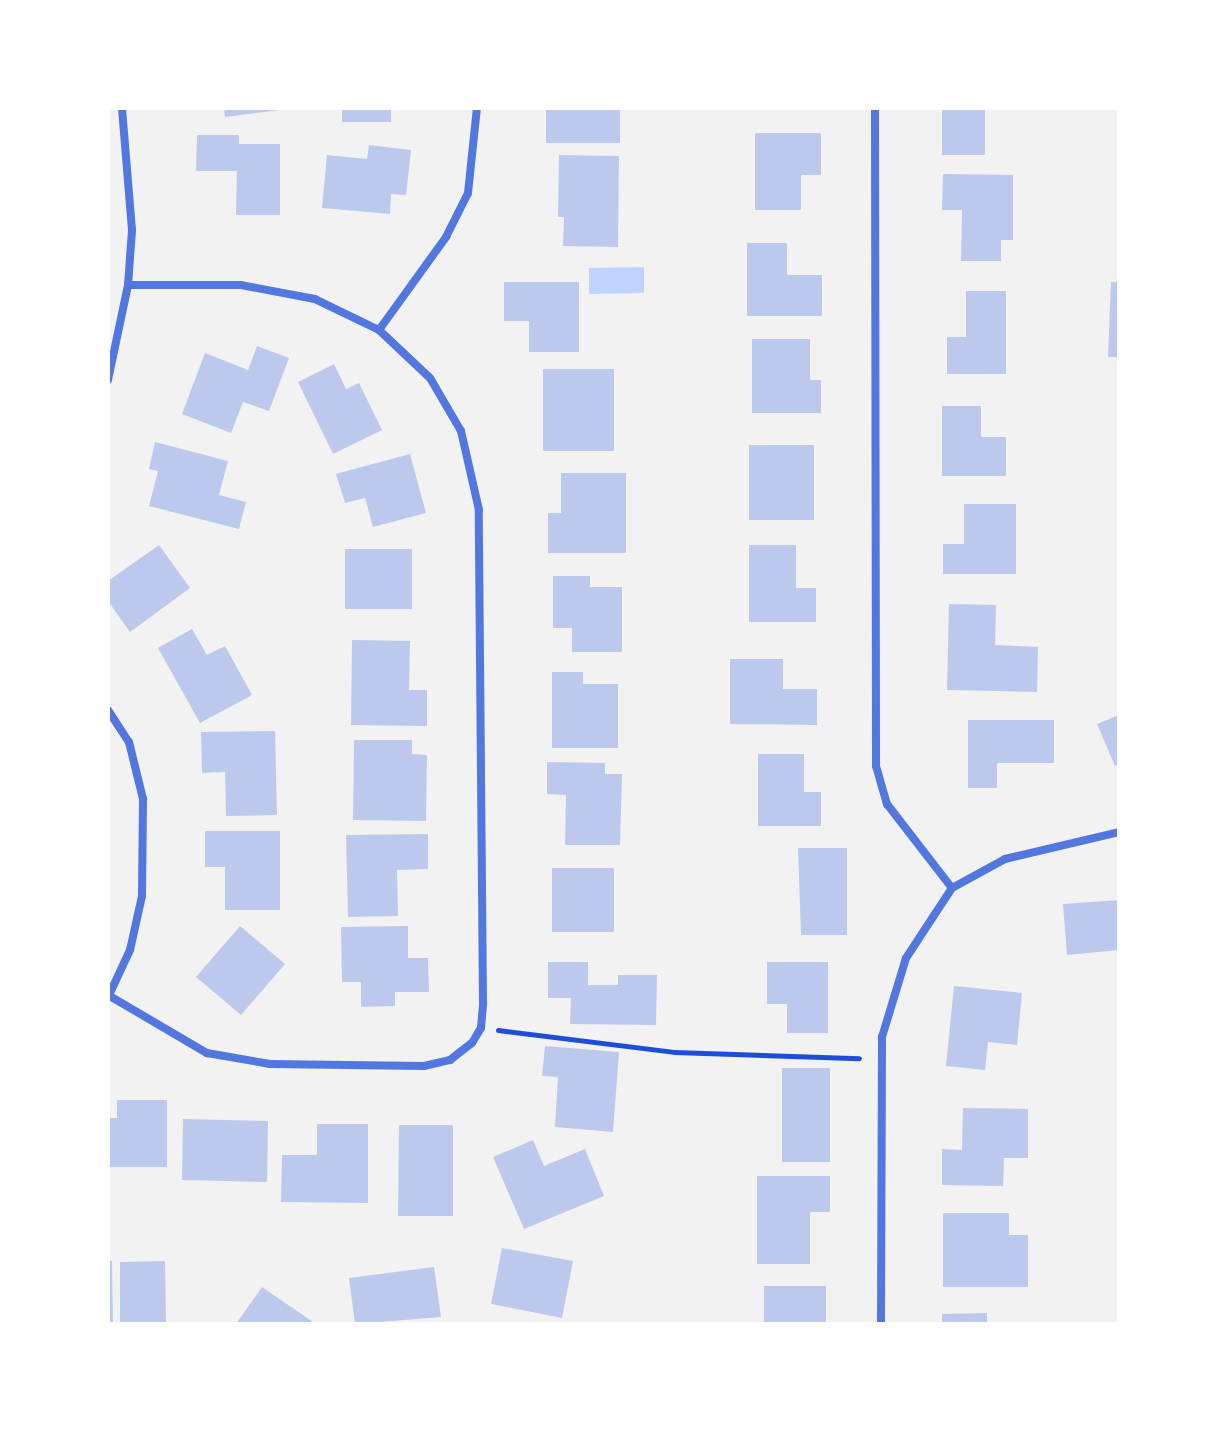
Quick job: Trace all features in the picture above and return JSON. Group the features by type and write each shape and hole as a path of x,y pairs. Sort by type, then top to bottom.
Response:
{"street":[{"path":"108,380 128,285 132,230 122,108"},
{"path":"379,330 446,237 468,193 477,108"},
{"path":"875,108 876,766 887,804 952,888"},
{"path":"108,710 129,742 143,799 142,896 130,950 109,994 146,1022 207,1053 270,1064 424,1066 450,1060 472,1043 481,1028 479,510 474,473 461,431 430,378 379,330 315,299 256,288 128,285"},
{"path":"881,1324 882,1037 906,958 952,888 1005,859 1119,832"}],"path":[{"path":"481,1028 674,1052 859,1058"}],"water":[{"path":"644,267 644,293 589,294 589,268"}],"building":[{"path":"224,108 278,108 279,110 225,117"},
{"path":"342,108 391,108 391,122 342,122"},
{"path":"546,108 620,108 620,143 546,143"},
{"path":"942,108 985,108 985,155 942,155"},
{"path":"755,133 821,133 821,175 801,175 801,210 755,210"},
{"path":"197,135 239,135 239,144 280,144 280,215 236,215 237,171 196,171"},
{"path":"369,145 411,150 406,195 391,194 390,214 322,208 327,155 367,159"},
{"path":"559,155 619,156 618,247 563,246 564,217 558,217"},
{"path":"943,174 1013,175 1013,240 1001,240 1001,261 961,261 962,210 942,210"},
{"path":"747,243 787,243 787,275 822,275 822,316 747,316"},
{"path":"504,282 579,282 579,352 529,352 529,321 504,321"},
{"path":"1111,282 1119,282 1119,357 1108,357"},
{"path":"966,291 1006,291 1006,374 947,374 947,337 966,337"},
{"path":"752,339 810,339 810,380 821,380 821,413 752,413"},
{"path":"257,346 289,358 269,411 243,402 231,433 182,414 205,353 248,370"},
{"path":"334,364 346,389 359,383 382,430 333,454 298,382"},
{"path":"543,369 614,369 614,451 543,451"},
{"path":"942,406 981,406 981,437 1006,437 1006,476 942,476"},
{"path":"155,442 228,461 219,495 246,502 239,529 149,506 158,471 149,469"},
{"path":"749,445 814,445 814,520 749,520"},
{"path":"410,454 426,513 373,527 365,498 345,503 336,474"},
{"path":"561,473 626,473 626,553 548,553 548,513 561,513"},
{"path":"964,504 1016,504 1016,574 943,574 943,544 964,544"},
{"path":"159,545 190,588 130,632 108,601 108,581"},
{"path":"749,545 796,545 796,588 816,588 816,622 749,622"},
{"path":"345,549 412,549 412,609 345,609"},
{"path":"553,576 590,576 590,587 622,587 622,652 572,652 572,628 553,628"},
{"path":"949,604 996,605 995,645 1038,647 1037,692 947,690"},
{"path":"192,629 207,655 225,646 252,695 200,723 158,648"},
{"path":"352,640 410,641 409,690 427,690 427,726 351,725"},
{"path":"730,659 783,659 783,689 817,689 817,725 730,724"},
{"path":"552,672 583,672 583,684 618,684 618,748 552,748"},
{"path":"1119,715 1119,764 1115,766 1097,724"},
{"path":"968,720 1054,720 1054,763 997,763 997,788 968,788"},
{"path":"275,731 277,815 226,816 225,772 202,773 201,732"},
{"path":"354,740 412,740 412,754 427,755 426,821 353,820"},
{"path":"758,754 804,754 804,792 821,792 821,826 758,826"},
{"path":"547,762 605,763 605,774 622,774 620,845 565,845 566,795 547,794"},
{"path":"205,831 280,831 280,910 225,910 225,867 205,867"},
{"path":"428,834 428,869 397,870 398,916 348,917 346,835"},
{"path":"798,848 847,848 847,935 801,935"},
{"path":"552,868 614,868 614,932 552,932"},
{"path":"1119,900 1119,950 1067,955 1063,904"},
{"path":"240,926 285,964 241,1015 196,977"},
{"path":"408,926 408,958 428,958 429,992 395,992 395,1006 361,1007 361,982 342,982 341,927"},
{"path":"548,962 588,962 588,985 618,985 618,975 657,975 656,1025 570,1024 571,998 548,998"},
{"path":"767,962 828,962 828,1033 787,1033 787,1004 767,1004"},
{"path":"954,986 1022,993 1017,1045 988,1042 985,1070 946,1066"},
{"path":"545,1046 619,1052 613,1132 555,1127 558,1077 542,1076"},
{"path":"782,1068 830,1068 830,1162 782,1162"},
{"path":"117,1100 167,1100 167,1167 108,1167 108,1118 117,1118"},
{"path":"963,1108 1028,1109 1028,1158 1004,1158 1003,1186 942,1185 942,1149 962,1150"},
{"path":"183,1119 268,1121 267,1182 182,1180"},
{"path":"317,1124 368,1124 368,1203 281,1202 282,1155 317,1155"},
{"path":"399,1125 453,1125 453,1216 398,1216"},
{"path":"533,1140 544,1166 585,1149 604,1196 524,1229 493,1157"},
{"path":"757,1176 830,1176 830,1212 810,1212 810,1264 757,1264"},
{"path":"943,1213 1009,1213 1009,1235 1028,1235 1028,1287 943,1287"},
{"path":"502,1248 573,1261 562,1318 491,1304"},
{"path":"108,1261 112,1261 113,1324 108,1324"},
{"path":"165,1261 166,1324 120,1324 120,1262"},
{"path":"434,1267 441,1317 355,1324 349,1278"},
{"path":"764,1286 826,1286 826,1324 764,1324"},
{"path":"262,1287 316,1324 236,1324"},
{"path":"987,1313 987,1324 942,1324 942,1314"}]}
